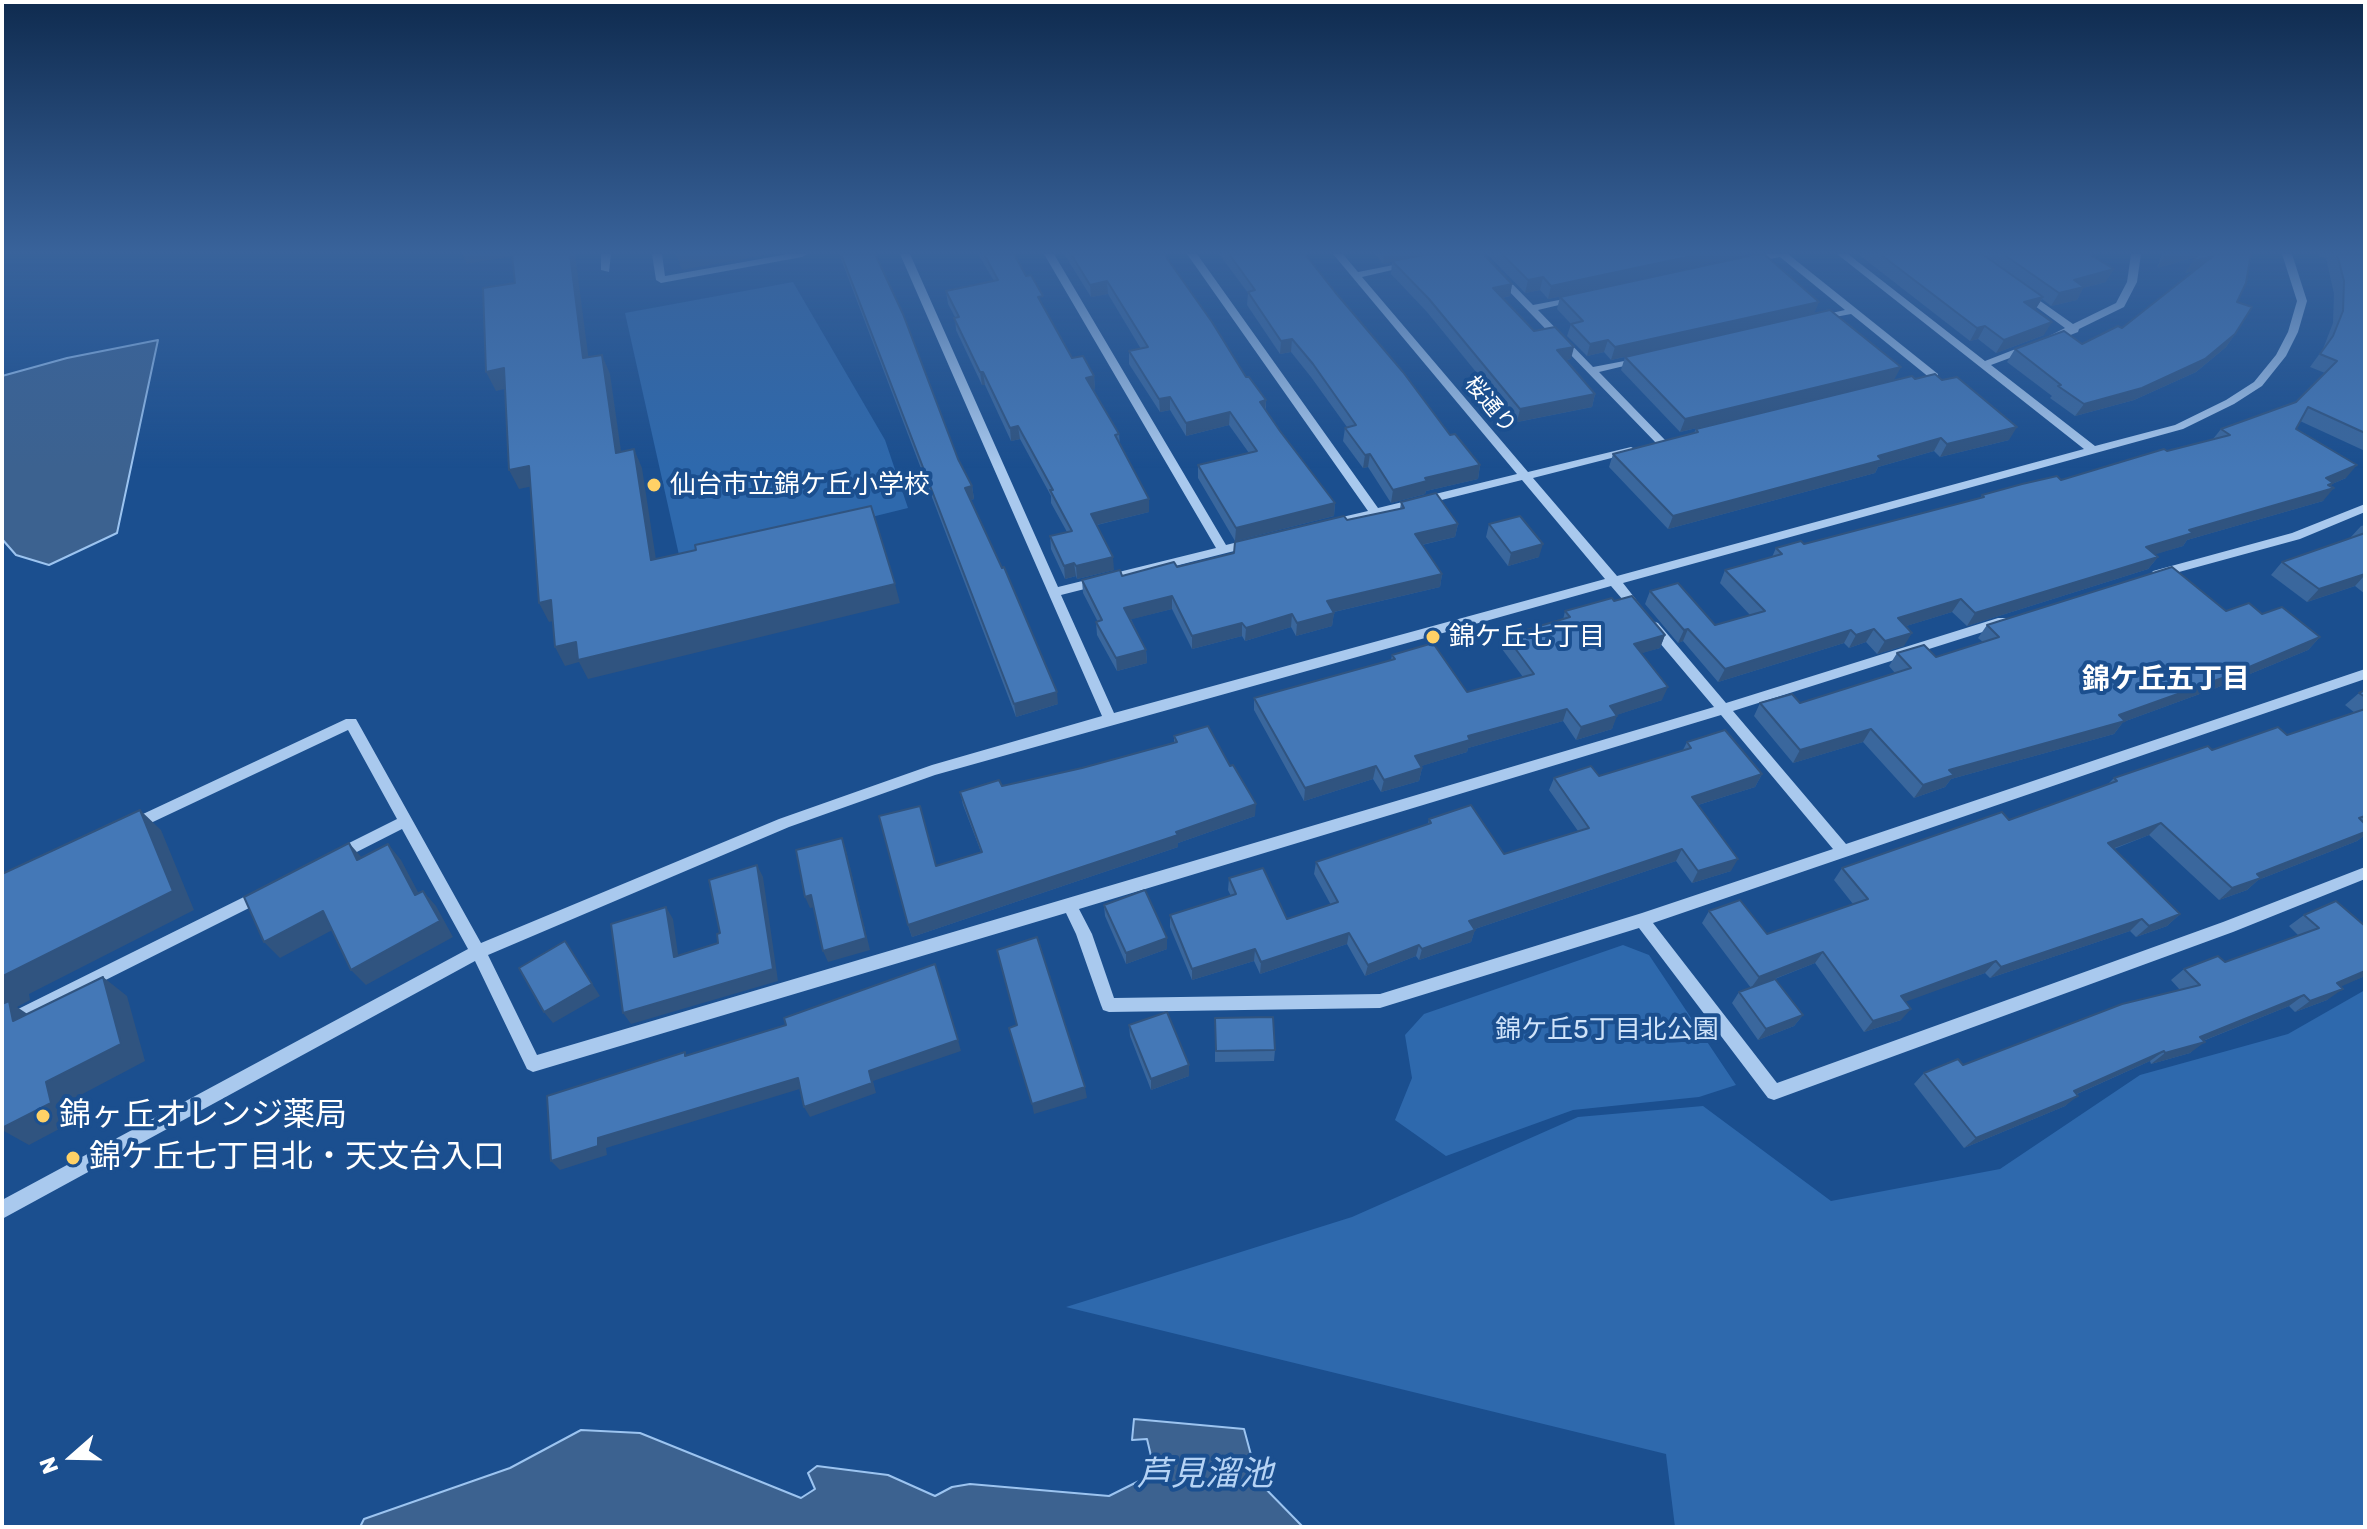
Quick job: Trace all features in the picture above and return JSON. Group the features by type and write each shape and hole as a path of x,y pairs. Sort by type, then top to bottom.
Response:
{"street":[{"path":"937,325 1110,719"},
{"path":"1091,325 1223,550"},
{"path":"1243,325 1375,512"},
{"name":"桜通り","path":"1398,325 1844,852"},
{"path":"1548,325 1662,443"},
{"path":"1870,325 1934,376 1919,380"},
{"path":"1935,325 2092,450"},
{"path":"2068,325 2074,330"},
{"path":"1985,364 2083,325"},
{"path":"2,1210 478,952 784,823 932,770 1110,719 2179,427 2230,402 2258,384 2281,356 2295,325"},
{"path":"1592,370 1653,356"},
{"path":"1314,527 1677,439"},
{"path":"2141,578 2296,536 2365,508"},
{"path":"1055,592 1268,538"},
{"path":"114,834 351,723 478,952 533,1064 1070,906 2024,614"},
{"path":"1070,906 1084,934 1109,1005 1380,1001 1642,920 2365,674"},
{"path":"322,863 405,821"},
{"path":"1642,920 1774,1092 2228,927 2365,873"},
{"path":"2,1025 280,884"}],"green space":[{"path":"628,325 818,325 885,440 908,508 681,564"},
{"name":"錦ケ丘5丁目北公園","path":"1623,945 1649,955 1736,1085 1699,1097 1573,1110 1446,1156 1395,1120 1412,1078 1405,1035 1424,1014"},
{"path":"2365,990 2365,1527 1675,1527 1666,1454 1066,1307 1352,1217 1578,1117 1703,1106 1831,1201 2000,1169 2140,1075 2288,1034"}],"water":[{"path":"158,340 117,533 49,565 16,555 2,539 2,376 67,358"},
{"name":"芦見溜池","path":"1134,1419 1244,1429 1258,1481 1303,1527 360,1527 364,1519 510,1468 581,1430 640,1433 801,1498 815,1489 808,1473 817,1466 888,1475 935,1496 952,1487 970,1484 1109,1496 1155,1473 1147,1439 1132,1440"}],"building":[{"path":"484,325 579,325 583,358 602,355 616,453 634,449 651,560 696,550 695,545 871,506 895,584 578,660 576,642 555,647 551,600 539,603 529,466 509,470 504,368 486,372"},
{"path":"868,325 907,325 958,459 972,486 965,488 1004,567 1057,692 1014,704"},
{"path":"958,325 1054,325 1072,358 1083,356 1094,376 1086,378 1119,434 1115,435 1149,499 1091,514 1113,557 1064,566 1050,536 1072,531 1018,426 1010,428 983,372 980,372"},
{"path":"1135,325 1214,325 1246,377 1266,400 1260,402 1335,503 1236,528 1198,465 1257,451 1230,412 1186,423 1170,397 1159,399 1129,351 1148,347"},
{"path":"1270,325 1363,325 1450,435 1455,434 1480,465 1425,478 1427,481 1393,490 1370,454 1365,455 1345,428 1356,425 1313,364 1292,339 1281,341"},
{"path":"1451,325 1529,325 1534,331 1555,327 1574,347 1557,350 1595,394 1520,409"},
{"path":"1572,325 1713,325 1615,347 1608,340 1590,344"},
{"path":"1763,325 1849,325 1901,367 1685,419 1625,357"},
{"path":"1974,325 2043,325 2004,340 1985,326 1977,328"},
{"path":"2125,325 2240,325 2235,334 2205,359 2142,388 2084,404 2015,349 2064,331 2082,344 2118,326"},
{"path":"2337,325 2365,325 2365,433 2308,407 2296,429 2357,465 2326,478 2333,483 2328,485 2334,488 2189,530 2193,533 2146,547 2158,557 1975,613 1961,599 1898,618 1912,633 1885,641 1874,629 1856,635 1851,630 1725,669 1688,629 1684,630 1650,591 1678,583 1715,625 1765,611 1725,570 1782,554 1776,548 1801,541 1804,544 1984,497 1982,495 2022,484 2057,476 2061,480 2164,449 2167,451 2230,435 2221,429 2296,402 2337,361 2320,354"},
{"path":"1935,374 1942,380 1957,377 2017,427 1947,444 1941,438 1878,456 1882,460 1673,516 1613,454 1698,432 1696,429 1912,376 1915,379"},
{"path":"1436,493 1458,524 1415,534 1442,574 1327,601 1334,613 1297,623 1292,614 1246,628 1242,623 1192,636 1172,596 1124,608 1146,650 1116,658 1096,622 1102,620 1082,580 1120,570 1122,576 1174,562 1177,567 1234,553 1235,542 1344,516 1347,520 1404,508 1401,502"},
{"path":"1520,516 1543,544 1511,553 1489,524"},
{"path":"2365,533 2365,574 2319,589 2282,562"},
{"path":"2172,567 2226,611 2249,603 2262,614 2282,607 2320,637 2228,676 2119,715 2125,721 1949,770 1954,775 1923,785 1871,729 1800,750 1760,703 1792,694 1800,703 1911,668 1897,653 1924,645 1936,657 1999,637 1987,625"},
{"path":"1632,596 1665,635 1634,644 1668,687 1610,706 1617,716 1581,727 1567,709 1468,736 1470,740 1415,756 1422,768 1384,780 1376,766 1305,788 1254,698 1395,659 1392,655 1433,643 1467,692 1534,674 1506,636 1570,617 1565,611 1612,598 1614,601"},
{"path":"2365,709 2365,816 2359,818 2365,824 2365,832 2257,874 2261,878 2232,888 2161,823 2108,843 2180,914 2149,926 2142,919 2001,967 1996,961 1901,996 1911,1009 1873,1021 1823,952 1759,977 1709,911 1740,900 1767,934 1868,899 1842,868 2002,812 2009,820 2117,781 2114,778 2208,746 2212,750 2278,727 2287,735"},
{"path":"1208,726 1256,804 1176,832 1178,835 908,925 879,816 920,806 936,866 982,852 960,792 999,780 1002,786 1082,768 1177,742 1174,736"},
{"path":"1725,730 1762,774 1692,797 1738,859 1698,871 1682,849 1469,921 1475,930 1422,949 1419,945 1368,965 1349,933 1261,962 1255,949 1192,969 1170,915 1236,894 1229,878 1263,868 1287,919 1338,902 1316,862 1431,823 1429,819 1471,805 1504,854 1589,828 1554,778 1591,766 1599,776 1691,748 1687,742"},
{"path":"140,810 173,891 3,976 2,982 2,874"},
{"path":"842,838 866,938 823,951 811,895 805,897 796,850"},
{"path":"349,843 357,860 388,844 415,895 423,891 440,921 351,970 323,911 264,942 244,897"},
{"path":"757,865 773,969 623,1013 611,924 666,907 674,957 718,943 717,934 720,933 709,880"},
{"path":"1145,890 1167,938 1126,953 1104,905"},
{"path":"2336,901 2365,926 2365,971 2337,983 2343,989 2310,1001 2304,995 2200,1037 2205,1042 2164,1051 2074,1091 2078,1096 1976,1138 1924,1073 1958,1059 1963,1065 2122,1004 2200,985 2184,969 2218,956 2225,962 2319,928 2304,915"},
{"path":"1037,937 1085,1087 1032,1104 1009,1028 1017,1025 997,950"},
{"path":"565,941 592,984 544,1012 519,968"},
{"path":"935,964 958,1040 869,1071 872,1083 804,1107 798,1078 598,1138 598,1146 551,1161 547,1096 685,1052 685,1056 786,1025 784,1018"},
{"path":"103,977 121,1044 46,1082 51,1103 2,1128 2,1004 9,1001 13,1021"},
{"path":"1775,979 1803,1015 1766,1029 1739,992"},
{"path":"1167,1012 1189,1065 1151,1079 1129,1025"},
{"path":"1273,1017 1275,1050 1216,1051 1215,1018"}],"place":[{"name":"仙台市立錦ケ丘小学校","path":"654,485"},
{"name":"錦ケ丘七丁目","path":"1433,637"},
{"name":"錦ヶ丘オレンジ薬局","path":"43,1116"},
{"name":"錦ケ丘七丁目北・天文台入口","path":"73,1158"}],"district":[{"name":"錦ケ丘五丁目","path":"2166,680"}]}
